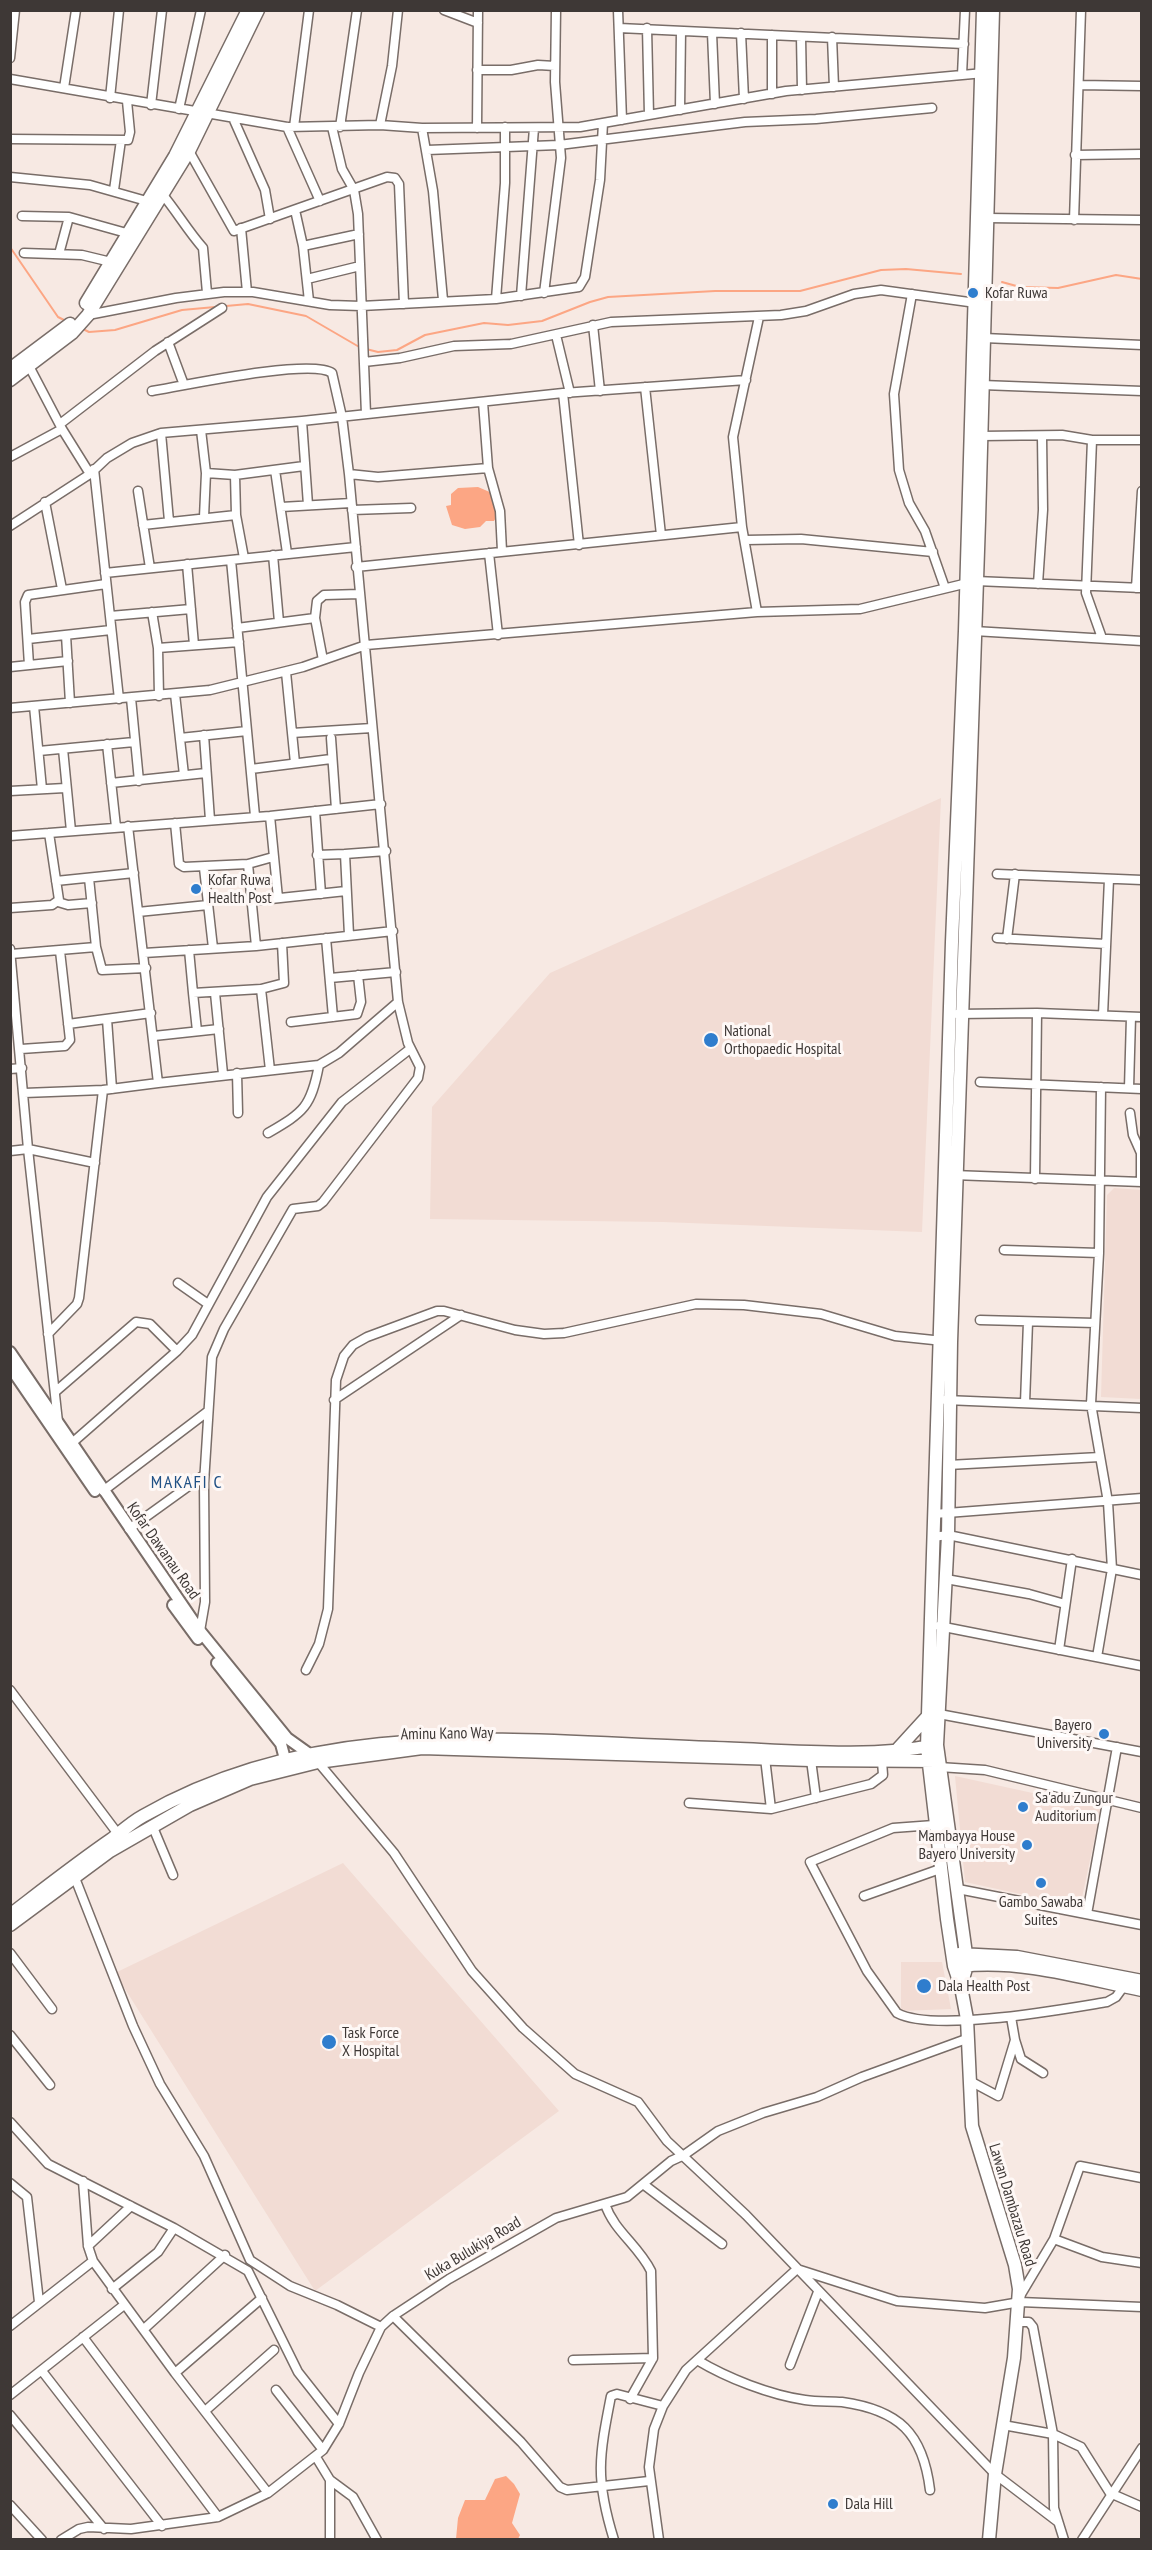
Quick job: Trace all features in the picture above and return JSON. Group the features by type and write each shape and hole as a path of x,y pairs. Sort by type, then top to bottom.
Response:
{"main road":[{"path":"10,380 77,324 163,195 189,151 248,10"},
{"path":"10,369 77,324 111,262 203,113 258,10"},
{"path":"956,1014 974,631 971,582 981,436 984,338 987,218 983,10"},
{"path":"937,1625 946,1579 948,1535 948,1513 942,1482 971,582 976,303 986,73 993,10"},
{"path":"944,1400 948,1465 934,1514 937,1625 932,1746 958,1889 963,1931 960,1960"},
{"path":"896,1751 933,1716"},
{"name":"Aminu Kano Way","path":"10,1924 155,1819 243,1770 308,1753 427,1739 765,1758 935,1763"},
{"name":"Aminu Kano Way","path":"10,1915 63,1873 118,1834 250,1779 318,1762 422,1748 554,1747 896,1751 932,1746"},
{"path":"905,1762 931,1782"},
{"path":"935,1763 931,1782 934,1825 940,1869 960,1960"},
{"path":"963,1931 972,1945 992,1955"},
{"path":"960,1960 992,1955 1039,1960 1142,1981"},
{"path":"960,1960 1020,1966 1142,1990"},
{"name":"Lawan Dambazau Road","path":"960,1960 961,1987 969,2038 972,2127 1015,2265 1020,2299 988,2540"}],"street":[{"path":"10,58 15,10"},
{"path":"64,88 76,10"},
{"path":"110,98 119,10"},
{"path":"151,105 162,10"},
{"path":"179,109 201,10"},
{"path":"309,10 291,127 320,201"},
{"path":"357,10 336,127 342,169 354,190 359,234 366,414"},
{"path":"380,125 392,66 398,10"},
{"path":"444,10 478,23"},
{"path":"477,128 478,10"},
{"path":"544,293 561,158 555,66 556,10"},
{"path":"618,10 622,120"},
{"path":"962,75 965,10"},
{"path":"1074,220 1081,10"},
{"path":"619,28 964,44"},
{"path":"648,28 649,115"},
{"path":"680,110 681,31"},
{"path":"712,33 714,104"},
{"path":"741,33 744,99"},
{"path":"772,34 772,94"},
{"path":"801,37 802,90"},
{"path":"832,37 834,87"},
{"path":"477,70 511,70 538,65 555,66"},
{"path":"10,79 127,101 291,127 380,125 422,128 534,128 603,123 802,90 986,73"},
{"path":"1079,85 1142,86"},
{"path":"10,139 128,140 130,136 127,101"},
{"path":"427,150 560,145 745,122 816,119 932,108"},
{"path":"233,118 265,190 270,219"},
{"path":"77,324 207,293 247,292 361,306 496,299 579,287 585,277 604,141 603,123"},
{"path":"496,299 505,127"},
{"path":"422,128 427,150 443,300"},
{"path":"521,296 534,128"},
{"path":"114,190 121,140"},
{"path":"189,151 234,231 387,177 395,178 399,184 404,304"},
{"path":"1075,155 1142,154"},
{"path":"10,177 90,185 150,202"},
{"path":"163,195 176,211 190,235 203,248 207,293"},
{"path":"295,210 303,246 309,301"},
{"path":"22,216 69,217 130,234"},
{"path":"59,254 69,217"},
{"path":"987,218 1142,220"},
{"path":"241,228 247,292"},
{"path":"303,246 359,234"},
{"path":"24,253 82,255 111,262"},
{"path":"307,279 360,266"},
{"path":"363,354 400,358 454,345 511,344 622,321 759,317 807,310 865,292 912,294 976,303"},
{"path":"912,294 894,394 897,452 903,489 933,552 945,588"},
{"path":"12,454 61,426 168,342 222,308"},
{"path":"757,612 742,527 734,437 759,317"},
{"path":"593,326 600,391"},
{"path":"556,334 566,393 579,545"},
{"path":"984,338 1142,345"},
{"path":"168,342 184,386"},
{"path":"29,366 61,426 92,472 118,699"},
{"path":"152,391 253,374 304,369 327,370 333,376 342,417 349,474 366,645 366,683 386,851 398,1002 410,1049 420,1067 418,1078 323,1202 318,1206 293,1209 224,1329 210,1368 204,1475 205,1602 200,1631"},
{"path":"10,526 132,443 161,433 302,421 566,393 746,380"},
{"path":"982,385 1142,391"},
{"path":"645,387 661,536"},
{"path":"483,402 488,468 500,511 502,551"},
{"path":"302,421 308,505"},
{"path":"201,430 206,473 204,518"},
{"path":"161,433 169,521"},
{"path":"981,436 1062,435 1092,440 1142,440"},
{"path":"1038,584 1043,510 1042,437"},
{"path":"1092,440 1086,586 1089,604 1102,638"},
{"path":"206,473 235,475 304,466"},
{"path":"349,474 378,477 488,468"},
{"path":"275,470 287,553"},
{"path":"235,475 236,514 244,558"},
{"path":"138,491 150,568"},
{"path":"10,708 159,696 242,684 366,645 757,612 860,609 971,582 1139,588 1142,491"},
{"path":"45,502 62,589"},
{"path":"280,507 308,505 411,508"},
{"path":"143,525 236,514"},
{"path":"357,567 742,527"},
{"path":"746,540 801,539 933,552"},
{"path":"105,573 356,547"},
{"path":"489,553 498,635"},
{"path":"273,555 279,622"},
{"path":"231,560 255,816"},
{"path":"187,564 194,645"},
{"path":"29,665 25,602 28,595 106,585"},
{"path":"323,660 315,618 320,597 360,594"},
{"path":"110,616 190,609"},
{"path":"152,612 158,648 159,696"},
{"path":"237,628 315,618"},
{"path":"28,639 111,630"},
{"path":"974,631 1142,641"},
{"path":"66,635 70,703"},
{"path":"158,648 239,642"},
{"path":"10,667 68,661"},
{"path":"286,672 295,763"},
{"path":"175,694 184,775"},
{"path":"131,698 139,781"},
{"path":"34,706 42,789"},
{"path":"292,733 372,728"},
{"path":"180,738 247,730"},
{"path":"204,735 210,820"},
{"path":"331,738 336,809"},
{"path":"39,751 134,742"},
{"path":"107,744 116,827"},
{"path":"63,749 71,831"},
{"path":"250,768 331,759"},
{"path":"111,783 206,773"},
{"path":"10,791 65,788"},
{"path":"10,836 270,816 381,804"},
{"path":"315,811 321,894"},
{"path":"270,816 278,898"},
{"path":"175,823 179,864 184,867 248,864 273,857"},
{"path":"128,826 158,1083"},
{"path":"49,833 58,902"},
{"path":"317,855 386,851"},
{"path":"345,854 350,935"},
{"path":"248,864 256,945"},
{"path":"204,867 213,948"},
{"path":"56,881 134,873"},
{"path":"997,874 1142,880"},
{"path":"1015,874 1002,938 1106,944"},
{"path":"89,878 96,947 102,970 146,968"},
{"path":"1103,1015 1109,879"},
{"path":"252,901 346,891"},
{"path":"10,908 52,905 58,902 68,905 92,903"},
{"path":"138,912 208,905"},
{"path":"144,953 282,943 393,931"},
{"path":"326,938 333,1017"},
{"path":"193,993 261,989 284,983 282,943"},
{"path":"11,954 96,947"},
{"path":"10,949 12,987 21,1049 28,1149 58,1423"},
{"path":"189,950 197,1031"},
{"path":"21,1049 65,1046 70,1040 60,951"},
{"path":"330,978 396,972"},
{"path":"291,1022 358,1013 361,1002 358,975"},
{"path":"261,989 270,1070"},
{"path":"214,993 223,1074"},
{"path":"24,1093 107,1090 223,1074 319,1065 339,1053 398,1002"},
{"path":"68,1024 151,1013"},
{"path":"956,1014 1037,1013 1142,1017"},
{"path":"1035,1179 1038,1083 1037,1013"},
{"path":"1129,1088 1131,1017"},
{"path":"48,1334 77,1304 79,1298 95,1163 107,1090 107,1019"},
{"path":"154,1036 219,1029"},
{"path":"72,1443 177,1351 192,1335 267,1197 342,1102 410,1049"},
{"path":"268,1133 297,1116 311,1098 319,1065"},
{"path":"10,1069 22,1068"},
{"path":"237,1073 238,1113"},
{"path":"980,1082 1142,1089"},
{"path":"1097,1657 1112,1569 1108,1502 1091,1404 1099,1253 1101,1087"},
{"path":"951,1175 1141,1182 1142,1154 1133,1135 1130,1113"},
{"path":"10,1150 28,1149 95,1163"},
{"path":"1004,1250 1099,1253"},
{"path":"178,1283 208,1304"},
{"path":"306,1670 319,1644 328,1609 336,1380 344,1356 353,1345 378,1332 436,1311 461,1315 515,1330 564,1333 696,1304 722,1304 821,1314 895,1336 946,1342"},
{"path":"334,1400 461,1315"},
{"path":"980,1320 1095,1323"},
{"path":"55,1392 136,1322 150,1324 177,1351"},
{"path":"1024,1403 1028,1322"},
{"name":"Kofar Dawanau Road","path":"10,1352 200,1631 287,1738 308,1753"},
{"name":"Kofar Dawanau Road","path":"10,1368 189,1628 281,1744 285,1759"},
{"path":"944,1400 1091,1404 1142,1408"},
{"path":"103,1491 207,1412"},
{"path":"948,1465 1100,1457"},
{"path":"129,1529 204,1475"},
{"path":"934,1514 1142,1498"},
{"path":"933,1537 948,1535 1142,1575"},
{"path":"1059,1650 1072,1559"},
{"path":"946,1579 1029,1594 1065,1604"},
{"path":"937,1625 1142,1666"},
{"path":"10,1690 118,1834"},
{"path":"933,1716 1142,1752"},
{"path":"1087,1914 1117,1747"},
{"path":"765,1758 771,1809"},
{"path":"811,1760 816,1798"},
{"path":"689,1803 771,1809 878,1780 884,1775 882,1761"},
{"path":"318,1762 394,1853 472,1971 516,2021 575,2074 638,2102 667,2140 924,2398 995,2474 1058,2522"},
{"path":"935,1763 985,1770 1142,1808"},
{"path":"155,1819 172,1875"},
{"path":"934,1825 893,1828 810,1862 867,1971 897,2013 926,2018 1011,2017 1107,2002 1116,1997 1124,1986"},
{"path":"864,1896 940,1869"},
{"path":"75,1878 133,2026 160,2084 204,2156 250,2260 290,2286 337,2304 381,2327"},
{"path":"958,1889 1142,1925"},
{"path":"10,1953 52,2008"},
{"path":"1011,2017 1021,2059 1043,2073"},
{"path":"10,2035 50,2085"},
{"name":"Kuka Bulukiya Road","path":"61,2540 79,2529 162,2526 218,2517 268,2493 323,2450 339,2424 359,2373 381,2327 393,2316 449,2279 555,2217 627,2197 671,2161 684,2155 718,2131 763,2113 817,2097 862,2077 969,2038"},
{"path":"970,2081 998,2096 1015,2040"},
{"path":"10,2122 48,2164 225,2255 248,2271 298,2372 339,2424"},
{"path":"1020,2299 1054,2239 1080,2166 1142,2178"},
{"path":"83,2181 88,2246 93,2261 175,2373 268,2493"},
{"path":"643,2184 722,2244"},
{"path":"12,2186 27,2197 39,2302"},
{"path":"605,2204 615,2226 645,2259 651,2271 652,2358 630,2399"},
{"path":"88,2246 131,2206"},
{"path":"112,2289 158,2252 174,2228"},
{"path":"1054,2239 1102,2257 1142,2263"},
{"path":"144,2330 225,2255"},
{"path":"11,2325 93,2261"},
{"path":"796,2269 897,2301 985,2308 1020,2299 1142,2307"},
{"path":"659,2540 649,2481 654,2429 663,2406 676,2384 697,2360 796,2269"},
{"path":"790,2365 818,2292"},
{"path":"175,2373 262,2298"},
{"path":"10,2395 124,2305"},
{"path":"393,2316 521,2442 560,2487 567,2490 649,2481"},
{"path":"1018,2322 1029,2322 1034,2327 1053,2434 1054,2508 1064,2540"},
{"path":"83,2337 218,2517"},
{"path":"206,2411 274,2350"},
{"path":"573,2360 652,2358"},
{"path":"697,2360 737,2380 804,2400 842,2402 894,2417 917,2445 926,2463 930,2490"},
{"path":"42,2371 162,2526"},
{"path":"276,2390 323,2450"},
{"path":"614,2540 600,2486 601,2444 611,2396 617,2394 663,2406"},
{"path":"10,2415 104,2529"},
{"path":"1004,2425 1053,2434 1087,2453 1110,2493 1142,2507"},
{"path":"1082,2540 1110,2493 1142,2448"},
{"path":"316,2457 330,2481 353,2497 377,2540"},
{"path":"330,2481 330,2540"},
{"path":"10,2505 42,2540"}],"shaded area":[{"path":"478,487 492,493 498,514 494,521 486,521 480,527 465,529 452,525 446,506 451,505 451,494 458,488"},
{"name":"National Orthopaedic Hospital","path":"941,798 922,1232 663,1222 430,1219 432,1107 550,973"},
{"path":"1114,1188 1141,1190 1141,1399 1101,1397 1107,1195"},
{"name":"Mambayya House Bayero University","path":"955,1776 1101,1808 1080,1907 965,1882"},
{"name":"Task Force X Hospital","path":"343,1863 559,2111 315,2291 115,1973"},
{"name":"Dala Health Post","path":"901,1962 942,1962 951,2009 901,2011"},
{"path":"506,2476 520,2494 512,2523 520,2535 518,2539 456,2539 458,2518 465,2500 485,2500 495,2479"}],"waterway":[{"path":"10,247 58,317 68,322"},
{"path":"366,349 378,352 397,350 425,335 484,323 508,325 542,321 608,297 715,291 800,291 881,270 906,269 961,274"},
{"path":"1002,282 1020,287 1058,288 1116,275 1142,279"},
{"path":"81,328 89,332 115,330 182,310 248,304 306,316 361,348"}],"place":[{"name":"Kofar Ruwa","path":"973,293"},
{"name":"Kofar Ruwa Health Post","path":"196,889"},
{"name":"National Orthopaedic Hospital","path":"711,1040"},
{"name":"Bayero University","path":"1104,1734"},
{"name":"Sa'adu Zungur Auditorium","path":"1023,1807"},
{"name":"Mambayya House Bayero University","path":"1027,1845"},
{"name":"Gambo Sawaba Suites","path":"1041,1883"},
{"name":"Dala Health Post","path":"924,1986"},
{"name":"Task Force X Hospital","path":"329,2042"},
{"name":"Dala Hill","path":"833,2504"}],"district":[{"name":"MAKAFI C","path":"187,1483"}]}
